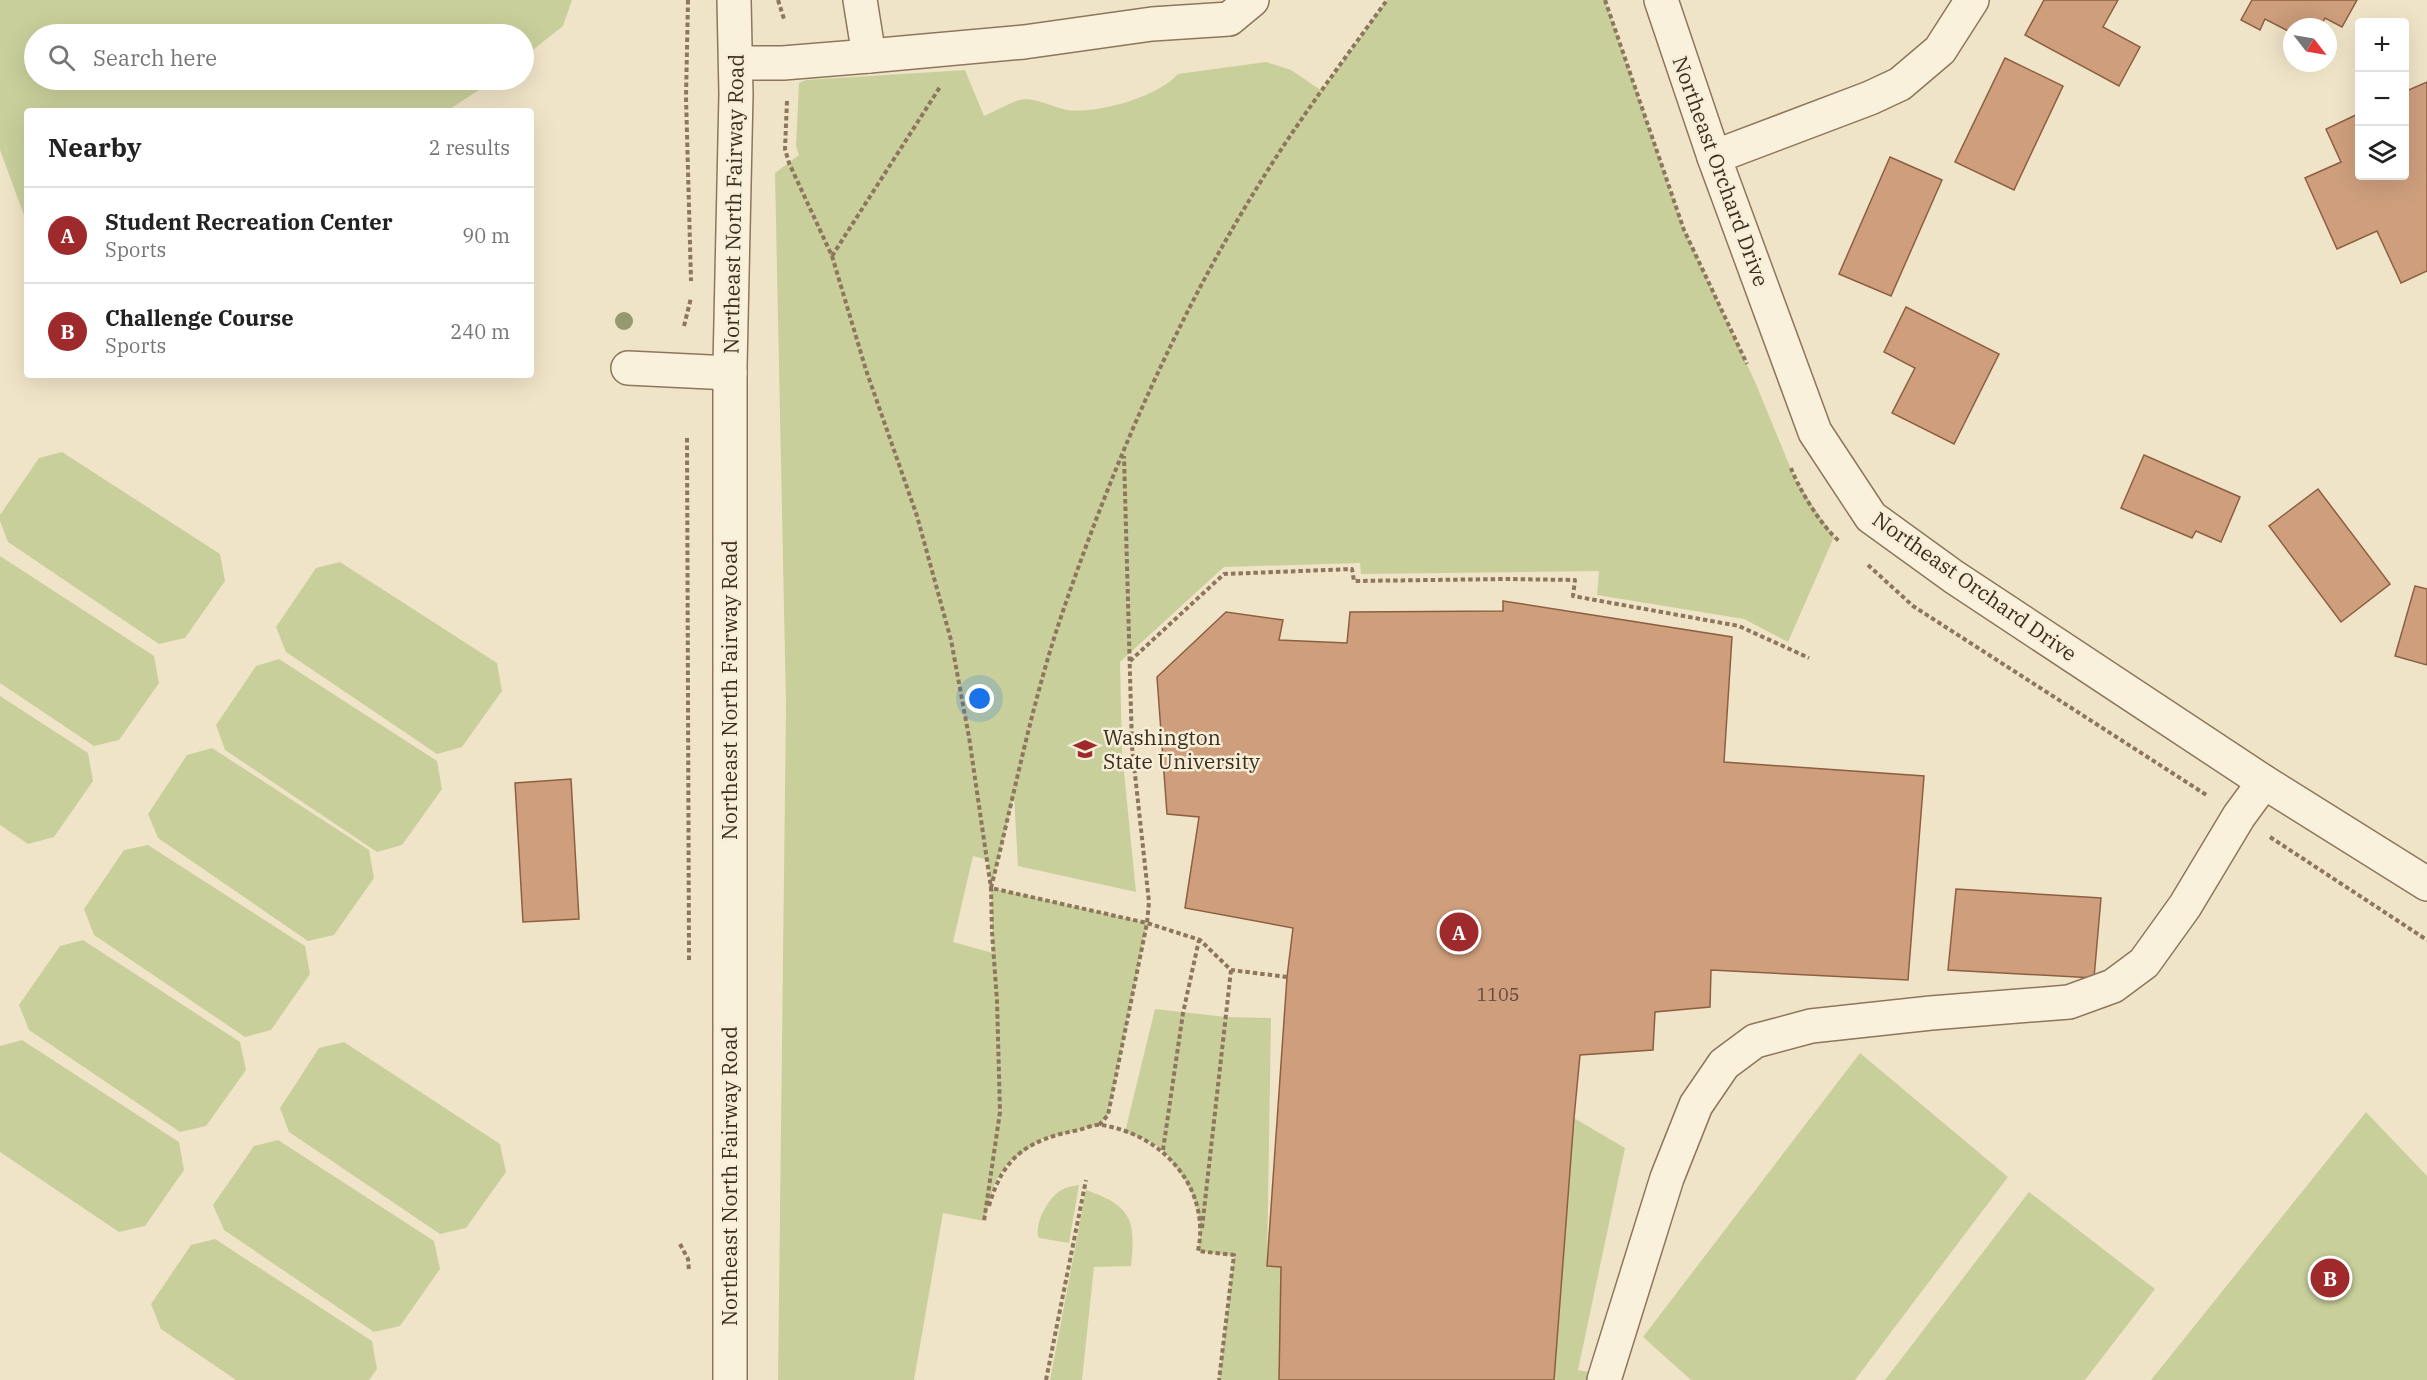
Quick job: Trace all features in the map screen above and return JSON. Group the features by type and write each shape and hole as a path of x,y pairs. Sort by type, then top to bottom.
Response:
{"street":[{"name":"Northeast North Fairway Road","path":"730,1380 730,373 736,63 734,0"},
{"path":"860,0 869,56"},
{"path":"736,63 783,63 869,56 1024,42 1152,24 1229,19 1252,0"},
{"name":"Northeast Orchard Drive","path":"1661,0 1714,157 1815,432 1871,517 1954,577 2264,782 2427,884"},
{"path":"1714,157 1870,98 1900,84 1940,50 1972,0"},
{"path":"628,368 730,373"},
{"path":"1604,1380 1667,1178 1696,1106 1724,1064 1755,1041 1811,1026 1930,1013 2069,1002 2113,986 2144,963 2185,906 2239,816 2264,782"}],"path":[{"path":"688,0 686,97 691,285"},
{"path":"778,0 784,19"},
{"path":"991,888 1062,612 1124,451 1162,363 1257,186 1312,104 1387,0"},
{"path":"832,256 944,81"},
{"path":"787,97 785,149 832,256 866,370 917,516 951,640 969,737 991,888 1000,1112 984,1221 995,1182 1008,1163 1042,1139 1099,1125 1137,1136 1163,1150 1188,1182 1197,1202 1202,1233"},
{"path":"684,327 692,297"},
{"path":"687,438 689,972"},
{"path":"1099,1125 1108,1115 1147,923 1149,902 1132,747 1124,451"},
{"path":"1130,661 1224,574 1352,569 1354,581 1575,580 1573,596 1739,626 1809,658"},
{"path":"991,888 1147,923 1200,940 1231,970 1287,976"},
{"path":"1163,1150 1183,1012 1200,940"},
{"path":"1220,1380 1234,1256 1198,1251 1202,1233 1231,970"},
{"path":"1046,1380 1086,1180"},
{"path":"680,1244 688,1259 690,1281"}],"green space":[{"path":"0,0 572,0 563,26 534,49 534,24 24,24 24,90 479,90 452,108 24,108 24,215 0,150"},
{"path":"1387,0 1605,0 1684,230 1756,384 1795,479 1834,537 1788,642 1744,619 1597,595 1599,571 1361,574 1360,563 1224,567 1120,662 1122,752 1136,892 1018,866 1014,796 991,888 1147,923 1108,1115 1099,1125 1042,1139 1008,1163 995,1182 984,1221 943,1213 914,1380 778,1380 786,706 775,173 799,155 796,146 799,83 806,80 965,70 984,116 1023,99 1067,110 1080,111 1110,106 1142,97 1169,82 1178,74 1266,62 1291,70 1322,91","holes":["973,856 988,860 993,953 953,942"]},
{"path":"62,452 220,554 225,581 185,638 159,644 8,542 0,515 39,458"},
{"path":"0,556 154,656 159,683 119,740 94,746 0,683"},
{"path":"340,562 497,663 502,691 462,747 437,754 286,652 276,627 316,568"},
{"path":"279,659 437,761 442,789 402,845 377,852 225,750 216,725 256,666"},
{"path":"0,696 88,753 93,781 54,837 28,844 0,825"},
{"path":"212,748 369,850 374,878 334,935 308,941 158,838 148,814 187,755"},
{"path":"148,845 305,946 310,974 271,1030 245,1037 94,935 84,909 124,850"},
{"path":"83,940 240,1042 246,1070 206,1126 180,1132 29,1030 19,1005 60,946"},
{"path":"1155,1009 1226,1017 1271,1018 1267,1266 1281,1267 1279,1380 1219,1380 1234,1256 1198,1251 1199,1216 1188,1185 1163,1150 1140,1137 1125,1132"},
{"path":"22,1040 179,1142 184,1170 145,1226 119,1232 0,1152 0,1046"},
{"path":"344,1042 500,1144 506,1172 466,1228 440,1234 289,1132 280,1108 319,1048"},
{"path":"1860,1053 2008,1177 1855,1380 1691,1380 1643,1337"},
{"path":"2366,1112 2427,1176 2427,1380 2151,1380"},
{"path":"1574,1118 1625,1148 1578,1370 1605,1375 1604,1380 1554,1380"},
{"path":"278,1140 434,1241 440,1269 400,1326 374,1332 224,1230 213,1205 254,1146"},
{"path":"1079,1185 1069,1243 1039,1238 1038,1227 1048,1203 1061,1190"},
{"path":"1086,1190 1113,1202 1128,1217 1133,1237 1131,1266 1094,1267 1082,1380 1050,1380"},
{"path":"2029,1192 2155,1289 2085,1380 1885,1380"},
{"path":"215,1239 372,1341 377,1369 369,1380 236,1380 161,1329 151,1304 191,1245"}],"building":[{"path":"2044,0 2118,0 2103,27 2140,47 2119,86 2025,35"},
{"path":"2252,0 2357,0 2342,27 2337,24 2337,18 2283,18 2283,28 2265,19 2260,30 2241,20"},
{"path":"2005,58 2063,86 2014,190 1955,162"},
{"path":"2427,82 2427,271 2401,283 2377,231 2337,249 2305,178 2341,162 2326,129 2355,115 2355,180 2409,180 2409,90"},
{"path":"1890,157 1942,180 1891,296 1839,274"},
{"path":"1906,307 1999,354 1954,444 1892,413 1915,368 1884,352"},
{"path":"2144,455 2240,497 2221,542 2196,531 2192,538 2121,508"},
{"path":"2318,489 2390,584 2341,622 2269,526"},
{"path":"2415,586 2427,589 2427,665 2395,656"},
{"path":"1503,601 1732,637 1724,762 1924,776 1908,980 1711,970 1710,1007 1655,1012 1653,1050 1580,1055 1554,1380 1279,1380 1281,1267 1267,1266 1287,977 1293,928 1185,908 1199,817 1167,814 1157,677 1226,612 1283,620 1279,640 1347,643 1350,612 1503,611"},
{"path":"571,779 579,919 523,922 515,783"},
{"path":"1956,889 2101,898 2094,978 1948,970"}],"place":[{"name":"Washington State University","path":"1085,749"},
{"name":"Student Recreation Center","path":"1459,932"},
{"name":"Challenge Course","path":"2330,1278"}]}
